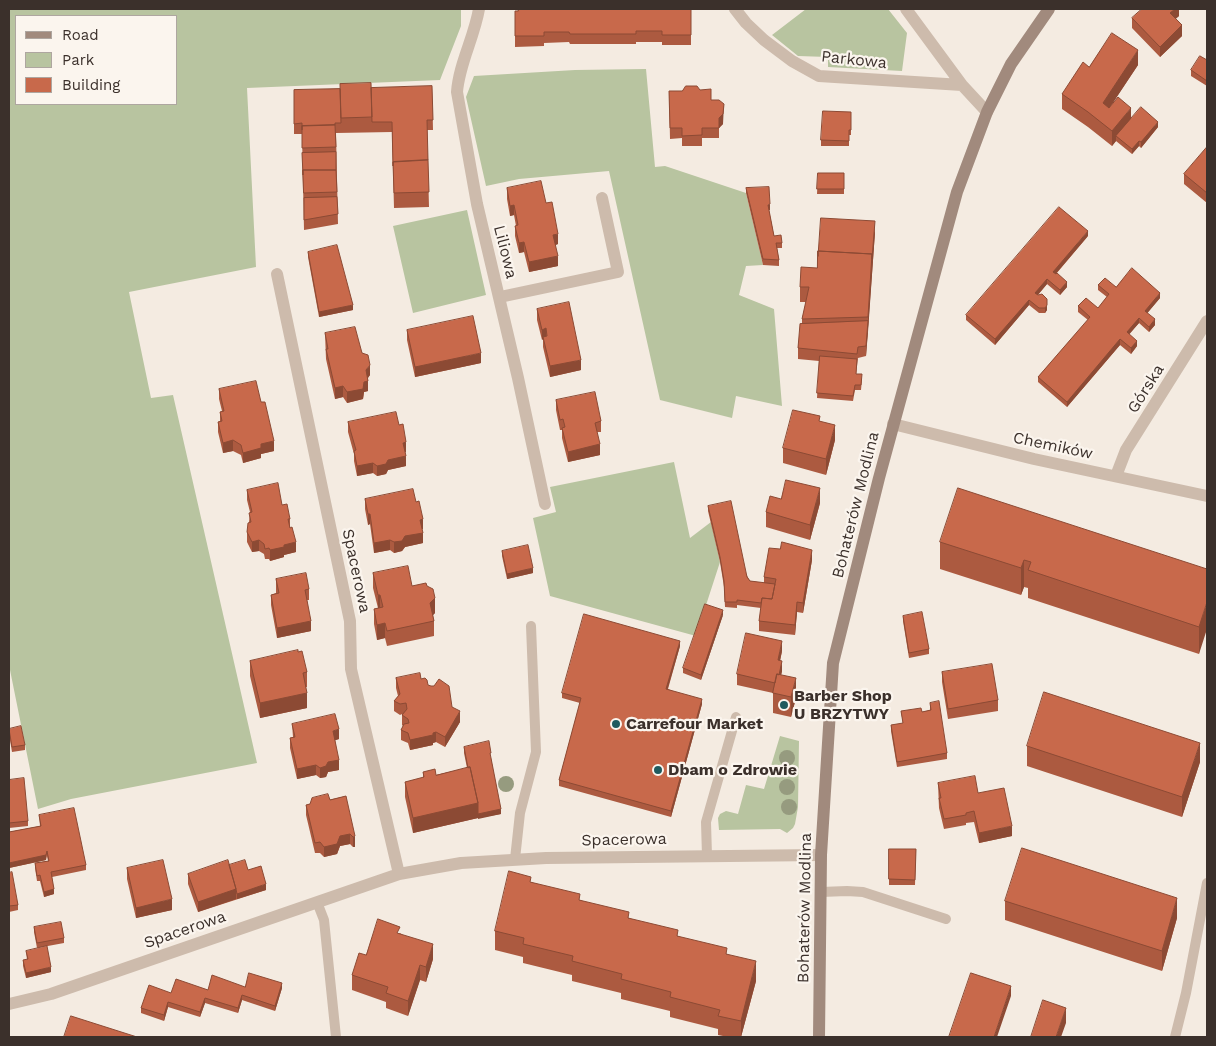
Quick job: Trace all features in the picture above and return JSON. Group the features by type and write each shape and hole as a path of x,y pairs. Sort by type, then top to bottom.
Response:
{"main road":[{"name":"Bohaterów Modlina","path":"819,1037 821,855 833,663 893,424 956,192 987,112 1011,64 1049,9"}],"street":[{"name":"Liliowa","path":"479,9 468,50 458,76 457,92 477,204 500,296 545,504"},
{"name":"Parkowa","path":"735,9 746,23 764,40 792,61 819,76 962,85"},
{"path":"906,9 962,85 987,112"},
{"path":"500,296 618,272 602,198"},
{"name":"Spacerowa","path":"277,274 350,621 351,669 399,874"},
{"name":"Górska","path":"1116,476 1126,450 1207,321"},
{"name":"Chemików","path":"893,424 1034,459 1207,496"},
{"name":"Spacerowa","path":"9,1004 51,994 399,874 461,863 515,859 821,855"}],"lane":[{"path":"515,859 520,813 536,752 531,626"},
{"path":"707,856 706,822 736,717"},
{"path":"1175,1037 1186,993 1207,883"},
{"path":"821,892 863,892 946,919"},
{"path":"317,902 324,920 336,1037"}],"green space":[{"path":"9,9 461,9 461,26 440,80 247,88 256,267 129,292 151,398 173,395 257,763 71,799 38,809 9,665"},
{"path":"806,9 888,9 907,33 902,71 828,67 828,57 798,56 772,35"},
{"path":"646,69 655,167 665,166 746,193 763,265 746,266 739,295 774,309 782,406 736,396 732,418 660,400 609,171 519,179 486,186 466,97 474,76 575,70"},
{"path":"467,210 486,295 413,313 393,226"},
{"path":"674,462 690,538 711,522 720,562 696,636 550,596 533,518 556,512 550,487"},
{"path":"780,736 799,741 798,807 793,828 787,833 780,829 719,830 718,818 720,814 726,811 738,814 746,785 764,789"}],"building":[{"path":"518,9 691,9 691,35 662,35 662,31 636,31 636,34 544,32 544,36 515,36 515,11 518,11"},
{"path":"1142,9 1175,9 1170,13 1182,25 1160,47 1132,18"},
{"path":"1112,33 1138,50 1103,103 1109,108 1118,97 1131,108 1112,131 1062,94 1083,62 1089,67"},
{"path":"1200,56 1207,60 1207,81 1191,70"},
{"path":"371,83 372,117 341,118 340,84"},
{"path":"432,86 433,120 427,120 428,160 393,162 393,166 392,122 372,122 371,88"},
{"path":"686,86 697,86 700,90 711,89 711,100 719,100 724,104 723,114 719,118 719,128 702,128 702,135 682,136 682,128 670,128 669,91 682,91"},
{"path":"340,89 341,123 335,123 335,125 302,126 302,123 294,124 294,90"},
{"path":"1141,107 1158,122 1141,142 1139,141 1132,149 1116,136"},
{"path":"823,111 851,112 849,141 821,140"},
{"path":"335,125 336,147 302,148 302,126"},
{"path":"1207,147 1207,193 1184,174"},
{"path":"336,152 336,170 303,170 303,175 302,153"},
{"path":"428,160 429,192 394,193 393,162"},
{"path":"303,170 336,170 337,192 304,193"},
{"path":"818,173 844,173 844,189 817,189"},
{"path":"541,181 546,203 552,202 558,234 553,235 558,256 529,262 524,242 519,243 515,226 518,225 514,205 510,206 507,188"},
{"path":"769,187 770,204 768,205 774,236 781,235 782,243 776,243 779,260 763,259 746,188"},
{"path":"337,197 338,214 304,220 304,198"},
{"path":"1059,207 1088,231 1053,272 1057,273 1067,282 1060,290 1047,279 1035,293 1038,295 1042,294 1047,299 1045,308 1039,308 1029,300 995,339 966,315"},
{"path":"821,218 875,221 872,259 872,254 818,251"},
{"path":"337,245 353,305 319,312 308,252"},
{"path":"818,251 872,254 868,317 802,319 809,287 800,287 801,267 817,268"},
{"path":"1132,268 1160,293 1145,311 1155,319 1149,327 1139,318 1127,332 1137,341 1131,348 1120,339 1067,402 1038,377 1090,317 1078,306 1086,298 1098,308 1109,294 1098,285 1105,278 1116,287"},
{"path":"569,302 581,360 550,366 543,337 547,336 546,328 542,330 537,309"},
{"path":"473,316 481,353 415,367 407,330"},
{"path":"868,321 866,346 858,347 857,354 798,348 800,324"},
{"path":"355,327 362,353 368,355 370,365 366,370 368,381 364,382 363,389 347,392 343,386 335,388 326,349 328,349 325,333"},
{"path":"820,356 857,359 856,374 862,374 861,385 855,385 853,396 817,393"},
{"path":"256,381 261,402 265,402 274,441 261,444 261,448 243,453 241,445 233,440 223,443 218,422 222,421 220,412 224,411 219,389"},
{"path":"595,392 601,421 595,423 600,444 568,452 562,428 565,427 563,419 560,420 556,400"},
{"path":"793,410 820,416 819,421 835,425 826,459 783,448"},
{"path":"396,412 399,425 403,424 406,442 403,443 406,456 388,460 386,464 377,466 373,463 357,466 354,451 356,450 348,422"},
{"path":"786,480 820,488 810,525 766,512 770,496 781,499"},
{"path":"278,483 282,505 287,504 290,528 292,527 296,542 270,550 269,548 265,549 264,544 259,540 252,542 247,532 248,523 251,522 249,513 252,512 247,490"},
{"path":"958,488 1207,569 1207,602 1199,627 1028,570 1031,562 1024,560 1021,568 940,542"},
{"path":"413,489 416,502 419,501 423,519 420,520 423,533 405,536 402,541 394,542 390,540 374,543 370,514 368,514 365,499"},
{"path":"731,501 747,577 750,581 775,584 772,599 762,598 761,603 737,600 737,602 725,602 720,557 708,506"},
{"path":"782,542 812,550 803,603 797,602 795,625 759,621 762,598 772,599 776,579 764,577 769,548 780,549"},
{"path":"528,545 533,568 507,574 502,551"},
{"path":"408,566 412,586 426,583 427,586 433,589 435,598 430,603 434,621 387,631 385,623 377,625 374,609 383,607 373,573"},
{"path":"306,573 309,589 305,590 311,621 277,628 271,595 279,593 276,579"},
{"path":"705,604 723,610 701,675 683,668"},
{"path":"922,612 929,649 909,653 903,616"},
{"path":"584,614 680,641 666,689 702,699 671,811 559,780 581,698 562,693"},
{"path":"746,633 782,641 778,660 782,661 775,683 737,674"},
{"path":"298,650 298,652 302,651 307,672 303,673 307,693 260,703 250,661"},
{"path":"992,664 998,700 948,709 942,672"},
{"path":"420,673 421,679 425,678 428,685 434,686 439,679 449,686 452,707 460,711 445,737 436,732 433,735 410,740 408,733 401,730 404,724 409,723 408,719 402,715 407,709 406,703 400,704 394,701 400,694 396,678"},
{"path":"777,674 796,678 791,697 773,693"},
{"path":"1044,692 1200,743 1182,797 1027,746"},
{"path":"939,701 947,753 897,762 891,725 903,723 901,711 921,708 922,712 931,710 930,703"},
{"path":"335,714 339,729 333,731 339,760 328,762 326,766 320,768 316,765 297,769 290,738 295,737 292,724"},
{"path":"21,726 25,745 12,747 9,729"},
{"path":"489,741 501,809 478,814 478,803 464,747"},
{"path":"470,767 478,803 413,818 405,782 424,777 423,772 435,769 436,775"},
{"path":"975,776 978,793 1004,788 1012,826 979,833 974,811 966,813 966,815 944,819 938,783"},
{"path":"24,778 28,821 9,823 9,780"},
{"path":"328,794 330,800 346,796 355,836 353,837 350,834 340,836 337,844 324,847 320,842 315,843 306,805 310,804 312,798"},
{"path":"74,808 86,865 51,872 54,889 44,892 40,875 37,876 35,863 49,861 47,851 46,855 9,863 9,832 41,826 39,815"},
{"path":"1022,848 1177,898 1162,951 1005,901"},
{"path":"889,849 916,849 915,880 889,879"},
{"path":"163,860 172,899 136,908 127,868"},
{"path":"228,860 236,889 198,902 188,874"},
{"path":"245,860 248,870 261,866 266,884 237,894 229,865"},
{"path":"509,871 531,877 530,882 580,894 579,900 629,912 628,918 678,930 677,936 727,948 726,954 756,961 741,1021 718,1016 720,1010 670,997 671,992 621,979 622,974 572,961 573,956 523,944 524,938 495,931"},
{"path":"12,872 18,905 9,906 9,873"},
{"path":"378,919 400,927 397,933 433,944 426,967 420,965 408,1001 386,993 388,987 352,975 359,953 366,955"},
{"path":"61,922 64,938 37,943 34,927"},
{"path":"47,946 51,967 26,973 23,960 28,959 26,951"},
{"path":"249,973 282,983 275,1006 242,995 238,1008 205,998 200,1012 168,1002 164,1015 141,1008 149,985 171,993 176,979 208,990 212,975 245,987"},
{"path":"971,973 1011,986 994,1037 949,1037"},
{"path":"1043,1000 1066,1008 1056,1037 1031,1037"},
{"path":"71,1016 137,1037 64,1037"}],"place":[{"name":"Barber Shop U BRZYTWY","path":"784,705"},
{"name":"Carrefour Market","path":"616,724"},
{"name":"Dbam o Zdrowie","path":"658,770"}]}
